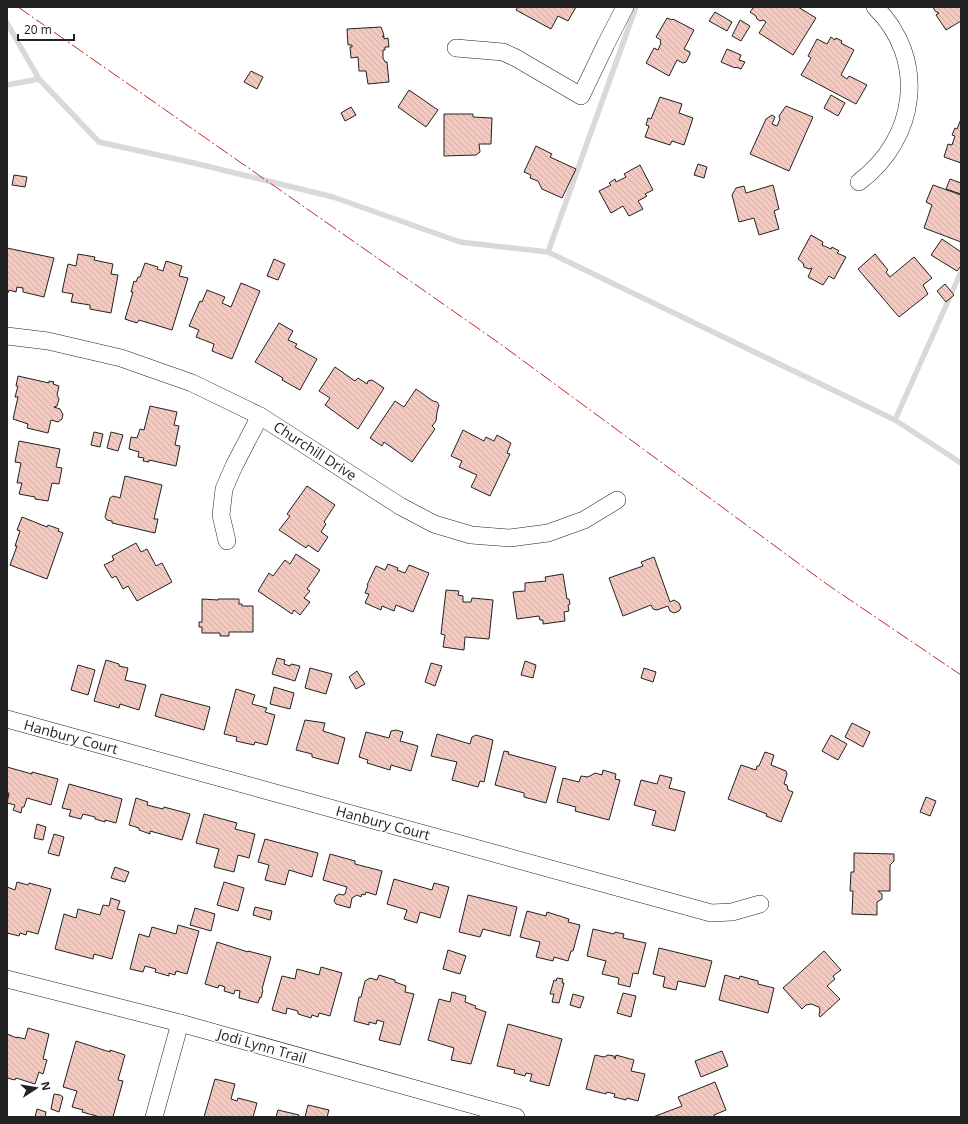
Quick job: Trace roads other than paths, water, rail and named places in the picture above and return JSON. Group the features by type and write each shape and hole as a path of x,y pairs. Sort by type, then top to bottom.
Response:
{"street":[{"path":"456,48 503,52 582,96 625,7"},
{"path":"858,182 877,167 887,155 897,137 909,96 909,71 900,42 885,17 875,7"},
{"name":"Churchill Drive","path":"7,336 48,341 122,358 192,383 260,416 400,506 434,524 471,535 510,538 548,533 584,520 617,500"},
{"path":"226,541 221,515 224,489 234,466 260,416"},
{"name":"Hanbury Court","path":"7,719 710,913 732,912 760,904"},
{"name":"Jodi Lynn Trail","path":"7,979 180,1023 516,1117"},
{"path":"154,1117 180,1023"}],"waterway":[{"path":"548,252 636,7"},
{"path":"7,23 39,79 99,142 194,163 333,197 460,242 548,252 895,420 961,463"},
{"path":"7,85 39,79"},
{"path":"895,420 961,272"}]}
